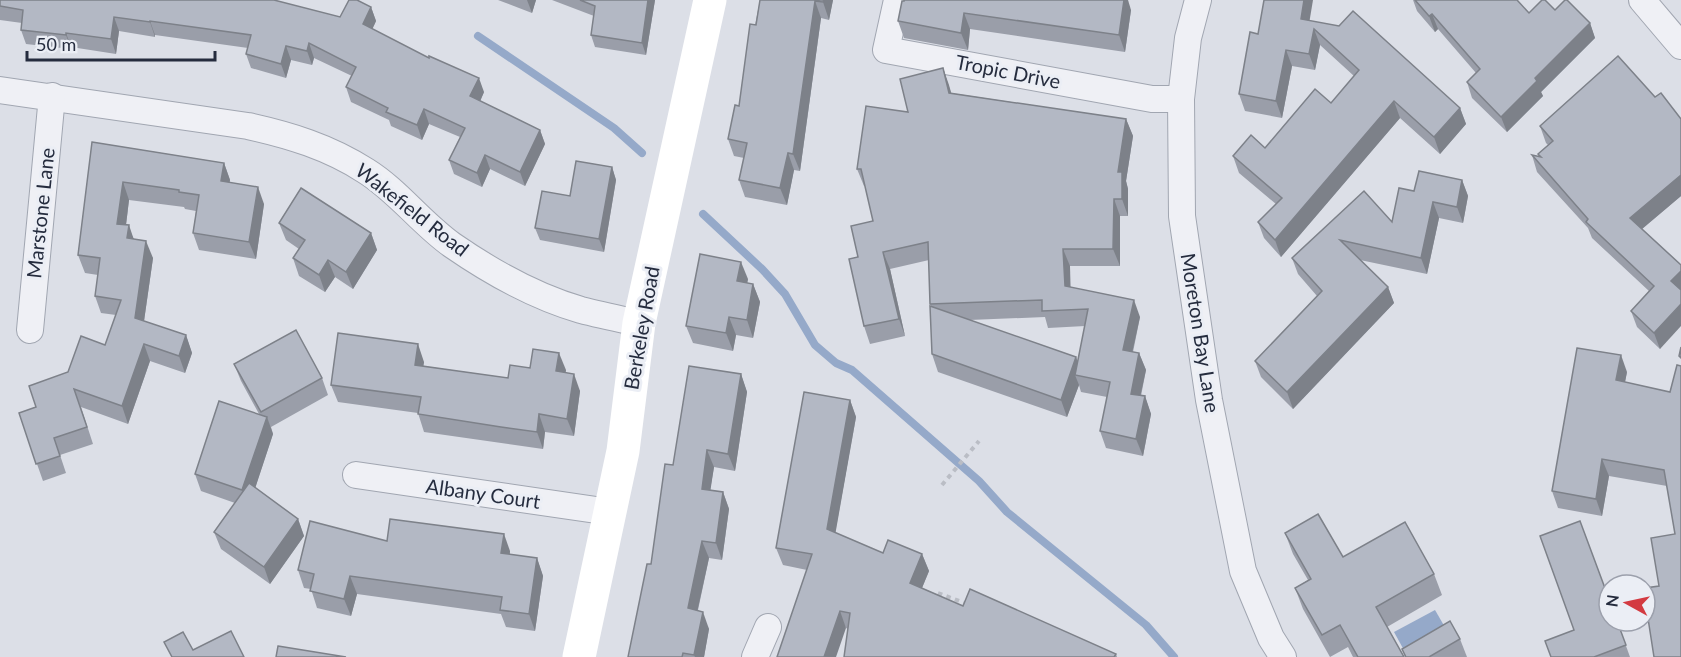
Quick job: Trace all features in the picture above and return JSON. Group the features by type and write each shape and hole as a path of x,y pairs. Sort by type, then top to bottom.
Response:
{"street":[{"name":"Berkeley Road","path":"579,657 623,451 639,323 710,0"},
{"name":"Tropic Drive","path":"897,0 886,50 1152,99 1181,99"},
{"name":"Moreton Bay Lane","path":"1198,0 1188,38 1181,99 1182,216 1209,400 1243,571 1271,638 1283,657"},
{"path":"1642,0 1681,46"},
{"name":"Wakefield Road","path":"0,90 248,126 288,135 327,150 367,171 450,244 492,270 537,293 580,310 639,323"},
{"name":"Marstone Lane","path":"30,330 52,96"},
{"name":"Albany Court","path":"356,475 610,512"},
{"path":"755,657 768,627"}],"path":[{"path":"942,485 979,441"},
{"path":"938,593 972,606"}],"water":[{"path":"1435,610 1446,629 1405,652 1394,632"}],"building":[{"path":"0,0 274,0 340,17 349,0 357,0 371,7 363,24 429,58 429,56 479,78 470,96 540,130 520,172 485,155 477,173 449,160 465,128 424,109 417,125 386,112 388,108 346,87 356,67 309,43 307,51 286,46 281,64 246,54 251,35 150,21 114,17 111,39 21,30 23,10 0,6"},
{"path":"580,0 648,0 642,43 591,35 595,6"},
{"path":"760,0 824,0 823,2 815,1 793,154 788,153 780,188 739,180 747,143 728,139 735,105 739,106 750,24 756,25"},
{"path":"904,0 1124,0 1119,35 964,13 961,33 898,21"},
{"path":"1264,0 1304,0 1301,19 1339,26 1353,11 1460,108 1434,137 1394,101 1275,240 1258,222 1282,198 1233,156 1251,135 1265,148 1315,89 1331,103 1359,70 1314,29 1309,54 1286,50 1276,101 1239,94 1250,32 1258,34"},
{"path":"1415,0 1517,0 1529,13 1542,0 1545,0 1555,10 1567,0 1590,23 1535,78 1537,81 1501,117 1467,82 1480,69 1432,14 1429,16"},
{"path":"1618,56 1655,97 1661,93 1681,119 1681,175 1630,218 1681,265 1681,271 1671,281 1681,290 1681,304 1654,333 1631,311 1654,286 1586,222 1588,219 1532,155 1541,157 1538,154 1553,141 1540,126"},
{"path":"943,68 949,93 1126,119 1118,172 1122,172 1122,199 1114,199 1113,249 1063,249 1065,286 1134,300 1123,350 1139,353 1131,394 1145,396 1136,439 1100,431 1110,382 1075,375 1088,309 1042,311 1042,300 930,304 928,242 883,252 899,319 864,326 849,259 858,257 851,226 873,221 861,169 857,169 866,106 908,112 900,79"},
{"path":"92,142 224,163 221,181 258,187 249,242 193,233 199,195 123,182 117,224 129,225 127,238 146,241 135,318 186,335 179,356 144,344 122,406 74,389 87,427 54,438 60,456 36,464 19,413 36,407 29,386 68,372 81,336 105,345 121,300 95,296 100,258 78,255"},
{"path":"576,161 612,167 599,239 535,228 542,191 570,196"},
{"path":"1419,171 1462,180 1457,207 1433,202 1421,258 1340,240 1388,287 1287,392 1255,361 1322,291 1292,258 1364,191 1392,222 1399,188 1414,191"},
{"path":"301,188 371,233 346,272 328,260 319,275 293,258 305,240 279,223"},
{"path":"700,254 741,262 737,281 753,284 747,320 729,317 726,333 686,326"},
{"path":"930,306 1076,357 1061,400 932,354"},
{"path":"296,330 322,378 261,412 234,364"},
{"path":"338,333 418,344 415,365 508,378 510,365 530,368 533,349 559,353 556,371 574,374 567,419 539,414 537,432 501,427 418,414 421,397 331,385"},
{"path":"1577,348 1621,355 1616,380 1670,392 1677,365 1681,366 1681,657 1654,657 1650,633 1657,633 1657,586 1659,586 1651,538 1675,534 1664,470 1602,459 1596,499 1552,491"},
{"path":"689,366 741,374 728,454 707,450 702,489 723,492 716,543 702,541 688,608 703,612 694,655 683,653 682,657 628,657 647,564 651,564 665,464 673,465"},
{"path":"804,392 850,400 827,529 883,553 888,540 922,554 910,583 963,606 970,589 1116,654 1114,657 844,657 850,613 840,611 824,657 777,657 812,554 776,548"},
{"path":"219,401 267,417 242,490 195,474"},
{"path":"249,483 298,519 264,567 214,532"},
{"path":"1318,514 1343,557 1405,522 1434,574 1376,607 1404,657 1358,657 1340,625 1322,635 1295,588 1311,579 1285,533"},
{"path":"390,519 504,534 501,553 537,558 529,614 500,610 502,597 350,576 344,599 310,591 314,574 298,570 310,521 387,541"},
{"path":"1580,521 1599,573 1597,573 1597,633 1622,633 1626,645 1594,657 1551,657 1545,641 1574,630 1540,536"},
{"path":"1450,621 1460,639 1429,657 1406,657 1402,649"},
{"path":"231,631 244,657 172,657 164,642 183,632 193,650"},
{"path":"278,646 346,657 276,657"}],"waterway":[{"path":"478,36 614,128 642,153"},
{"path":"703,214 762,269 785,294 815,345 836,363 852,370 979,481 1007,512 1146,625 1174,657"}]}
